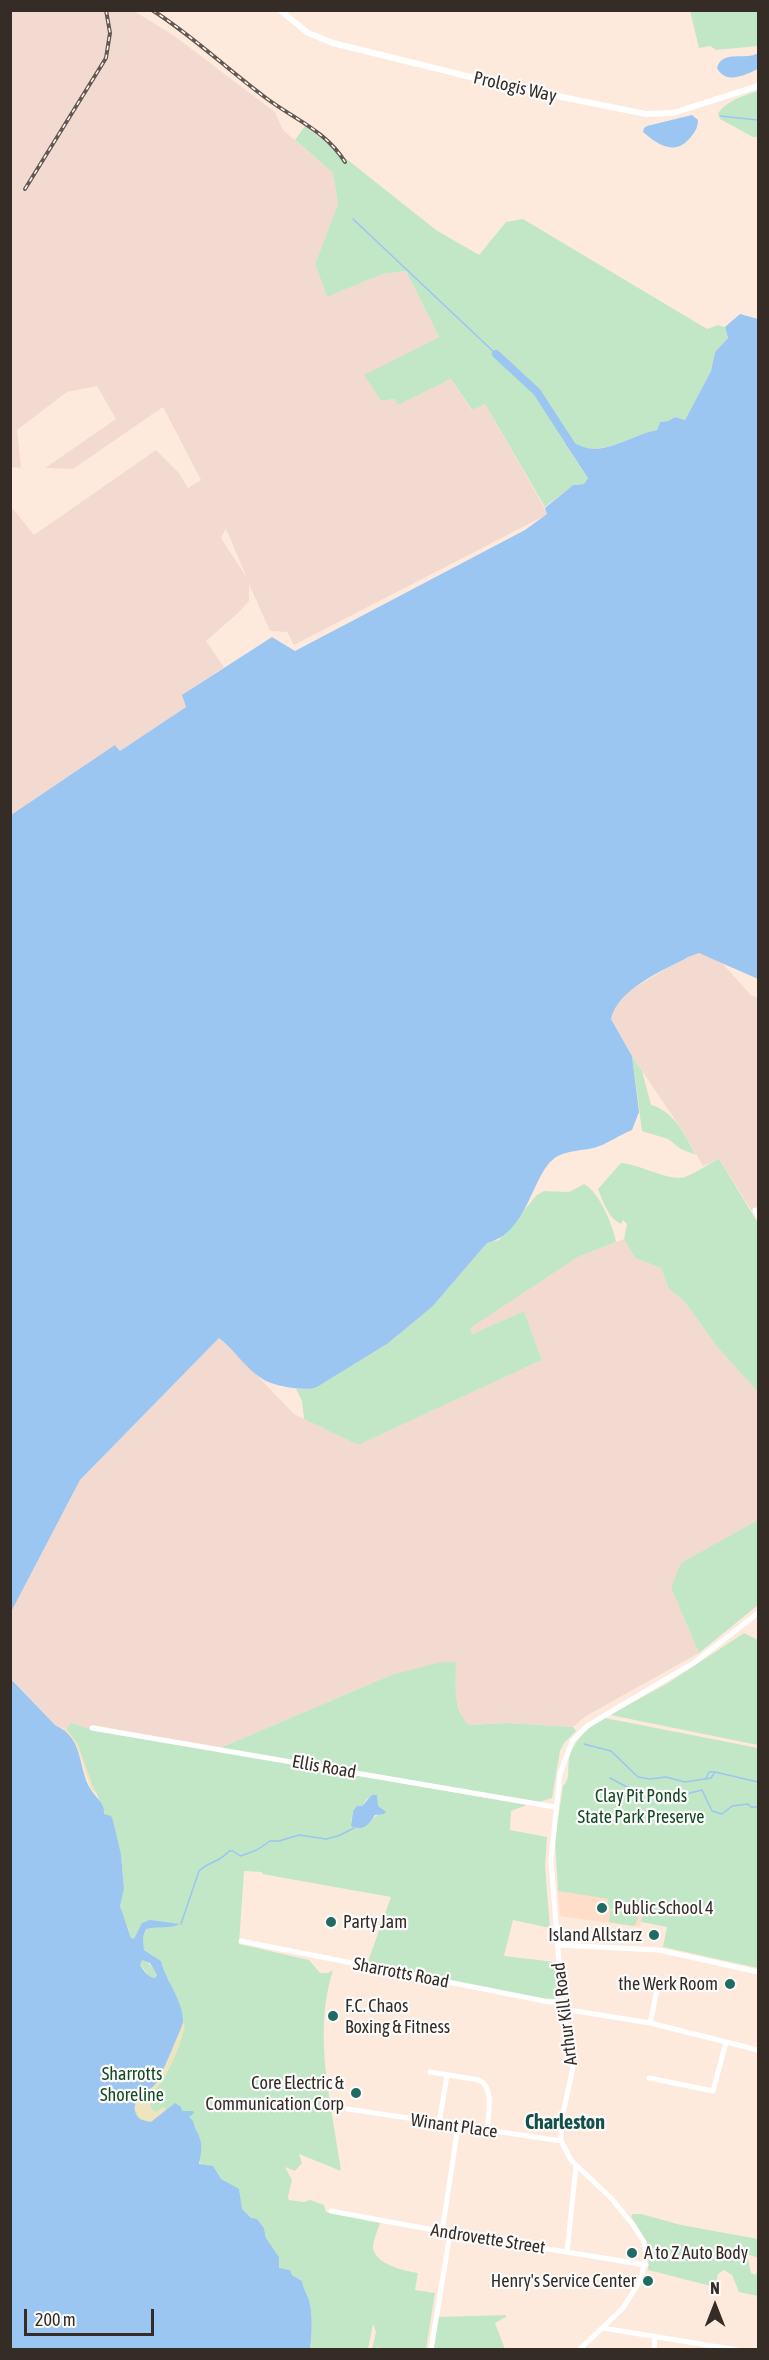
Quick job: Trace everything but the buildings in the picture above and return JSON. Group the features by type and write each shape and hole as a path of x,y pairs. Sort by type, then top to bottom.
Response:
{"main road":[{"name":"Prologis Way","path":"280,10 308,33 333,43 507,86 646,114 673,112 759,86"}],"street":[{"name":"Arthur Kill Road","path":"561,2141 561,2122 573,2070 562,2001 551,1860 555,1807 563,1763 572,1742 580,1732 601,1716 695,1662 759,1613"},
{"name":"Ellis Road","path":"92,1728 555,1807"},
{"name":"Sharrotts Road","path":"241,1941 549,2002 562,2001"},
{"path":"558,1945 659,1950 759,1972"},
{"path":"650,2023 659,1981 688,1986"},
{"path":"563,2009 650,2023 759,2050"},
{"path":"649,2078 712,2091 726,2042"},
{"path":"430,2072 485,2083 488,2090 487,2130"},
{"path":"439,2123 447,2075"},
{"name":"Winant Place","path":"348,2109 561,2141"},
{"path":"442,2232 458,2126"},
{"path":"561,2141 566,2155 611,2198 637,2230 646,2248 646,2265 630,2298 603,2328 579,2349"},
{"path":"567,2252 576,2166"},
{"name":"Androvette Street","path":"331,2211 442,2232 646,2265"},
{"path":"431,2349 450,2233"},
{"path":"603,2328 737,2349"},
{"path":"654,2349 655,2337"}],"shaded area":[{"path":"11,11 134,11 173,35 275,112 283,130 333,173 338,204 315,264 327,297 383,274 406,271 439,337 365,375 381,401 394,399 398,405 451,379 471,410 485,404 548,514 294,645 287,632 270,631 249,584 249,601 206,641 224,667 183,695 186,707 120,751 116,745 11,815 11,508 34,535 156,450 179,473 188,488 201,480 163,407 73,469 45,468 116,419 97,386 67,392 17,430 21,468 11,467","holes":["226,529 247,578 221,538"]},
{"path":"699,953 721,962 751,995 758,998 758,1211 757,1209 752,1211 719,1159 703,1166 684,1133 632,1056 611,1019 613,1009 625,993 688,956"},
{"path":"624,1239 635,1258 661,1268 669,1289 684,1301 718,1348 758,1392 758,1520 727,1539 671,1588 699,1653 586,1716 573,1727 506,1723 469,1725 463,1720 455,1692 456,1662 391,1675 220,1748 93,1725 91,1729 71,1723 66,1729 62,1728 55,1725 11,1678 11,1612 80,1480 220,1337 294,1414 358,1445 542,1360 524,1311 472,1334 469,1328 578,1257"},
{"name":"Public School 4","path":"558,1891 646,1905 640,1927 560,1916"}],"green space":[{"path":"690,11 758,11 758,46 716,50 710,46 699,48"},
{"path":"758,91 758,137 753,137 720,119 718,113 726,105"},
{"path":"305,126 436,230 479,255 506,222 523,219 707,329 718,325 725,327 728,338 715,352 711,371 685,420 675,417 660,422 657,430 603,448 566,446 588,478 584,484 573,485 545,507 485,404 472,410 451,379 398,405 394,399 381,401 364,375 439,337 406,271 383,274 327,297 315,264 338,204 333,173 295,140"},
{"path":"632,1056 642,1071 651,1105 672,1118 696,1155 681,1149 668,1139 642,1131"},
{"path":"719,1159 758,1223 758,1392 718,1348 684,1301 669,1289 661,1268 635,1258 624,1239 627,1224 623,1220 621,1224 613,1218 606,1209 598,1189 621,1163 679,1178"},
{"path":"584,1184 595,1193 612,1227 616,1242 578,1257 470,1328 472,1334 524,1311 542,1360 358,1445 304,1419 302,1401 296,1389 317,1387 387,1344 432,1307 487,1243 499,1240 537,1195 544,1191 569,1192"},
{"path":"758,1520 758,1605 699,1653 671,1588 681,1563"},
{"name":"Clay Pit Ponds State Park Preserve","path":"744,1633 758,1640 758,1745 610,1715 668,1683"},
{"path":"441,1662 456,1662 457,1704 469,1725 506,1723 573,1727 576,1731 564,1743 560,1751 552,1798 539,1802 220,1748 391,1675"},
{"name":"Clay Pit Ponds State Park Preserve","path":"605,1718 758,1748 758,1968 663,1947 667,1927 641,1922 646,1905 639,1904 637,1913 623,1911 624,1901 621,1911 607,1908 608,1899 558,1891 555,1839 563,1786 568,1777 569,1759 582,1735"},
{"name":"Sharrotts Shoreline","path":"71,1723 91,1729 527,1805 511,1811 510,1830 547,1837 545,1866 550,1928 513,1920 504,1956 555,1962 557,1995 555,1999 367,1964 391,1897 262,1874 262,1872 244,1871 239,1944 309,1960 320,1973 333,1970 324,2020 324,2045 341,2171 299,2154 302,2163 295,2171 285,2167 292,2180 289,2200 304,2202 310,2200 324,2205 326,2212 380,2223 373,2247 375,2253 391,2266 418,2273 415,2290 435,2293 426,2349 378,2349 379,2347 372,2349 376,2332 373,2324 368,2349 310,2349 311,2312 302,2281 287,2269 279,2269 279,2257 257,2219 251,2219 203,2174 195,2141 68,2170 170,1982 164,1975 161,1961 144,1950 143,1937 146,1929 179,1924 142,1923 140,1957 150,1965 157,1976 150,1977 138,1962 123,1919 120,1906 124,1889 121,1854 113,1820 104,1814 78,1747 66,1729","holes":["367,1799 376,1800 380,1813 372,1819 351,1823 353,1811 357,1807 362,1806"]},
{"path":"610,1910 638,1915 636,1924 633,1926 609,1922"},
{"path":"633,2214 758,2239 758,2258 747,2254 751,2273 755,2275 758,2271 758,2296 739,2292 732,2275 724,2270 718,2274 715,2287 648,2270 649,2249 631,2216"},
{"path":"506,2315 495,2323 505,2349 433,2350 438,2317"}],"sand":[{"path":"62,1728 66,1729 78,1744 96,1795 91,1789 78,1749"},
{"path":"183,2023 185,2026 172,2064 162,2082 149,2097 151,2108 155,2112 164,2107 166,2111 151,2122 140,2119 134,2108 137,2099 157,2082"}],"water":[{"path":"758,53 758,69 747,74 736,77 725,76 717,68 720,62 729,57"},
{"path":"692,115 698,120 696,130 690,138 678,146 666,147 643,132 647,126"},
{"path":"740,314 758,319 758,979 699,953 654,975 622,998 611,1019 632,1056 639,1112 632,1130 598,1147 562,1154 549,1163 522,1215 513,1227 501,1237 487,1243 432,1307 387,1344 317,1387 305,1389 280,1386 266,1381 250,1369 219,1338 80,1480 11,1612 11,815 115,745 120,751 186,707 182,695 272,637 295,651 525,530 547,514 545,508 573,485 584,484 588,478 566,445 571,441 582,447 603,448 657,430 660,422 675,417 685,420 711,371 715,352 728,338 725,327"},
{"path":"10,1678 55,1725 71,1738 91,1790 102,1804 104,1814 111,1816 113,1820 121,1854 124,1889 120,1906 131,1938 134,1939 142,1923 150,1920 180,1924 146,1929 143,1937 144,1950 161,1961 180,2006 183,2022 157,2082 135,2104 136,2114 140,2119 151,2122 175,2103 181,2107 182,2111 193,2111 194,2113 189,2117 193,2121 201,2142 199,2164 213,2166 221,2179 239,2189 242,2209 251,2218 257,2219 264,2228 266,2238 279,2257 279,2268 290,2270 292,2275 302,2281 309,2300 312,2324 310,2349 11,2349","holes":["142,1960 150,1963 157,1975 155,1978 148,1975 140,1965"]},
{"path":"372,1795 377,1795 378,1806 386,1812 375,1815 363,1828 351,1826 353,1811 357,1806 362,1806"}],"waterway":[{"path":"720,116 758,120"},
{"path":"353,219 496,354"},
{"path":"496,354 537,392 574,449"},
{"path":"584,1744 611,1751 638,1777 650,1779 666,1777 685,1782 711,1778 715,1772 758,1782"},
{"path":"706,1778 709,1772 715,1772"},
{"path":"610,1778 625,1786 670,1798 702,1790 712,1811 722,1814 732,1806 748,1804 751,1807 758,1807"},
{"path":"181,1924 199,1871 229,1851 240,1856 270,1841 279,1841 299,1835 326,1839 354,1828"}],"railway":[{"path":"25,189 106,58 110,33 106,10"},
{"path":"152,10 266,98 309,126 329,142 345,162"}],"place":[{"name":"Public School 4","path":"602,1908"},
{"name":"Party Jam","path":"331,1922"},
{"name":"Island Allstarz","path":"654,1935"},
{"name":"the Werk Room","path":"730,1984"},
{"name":"F.C. Chaos Boxing & Fitness","path":"333,2016"},
{"name":"Core Electric & Communication Corp","path":"356,2093"},
{"name":"A to Z Auto Body","path":"632,2253"},
{"name":"Henry's Service Center","path":"648,2281"}],"district":[{"name":"Charleston","path":"565,2123"}]}
